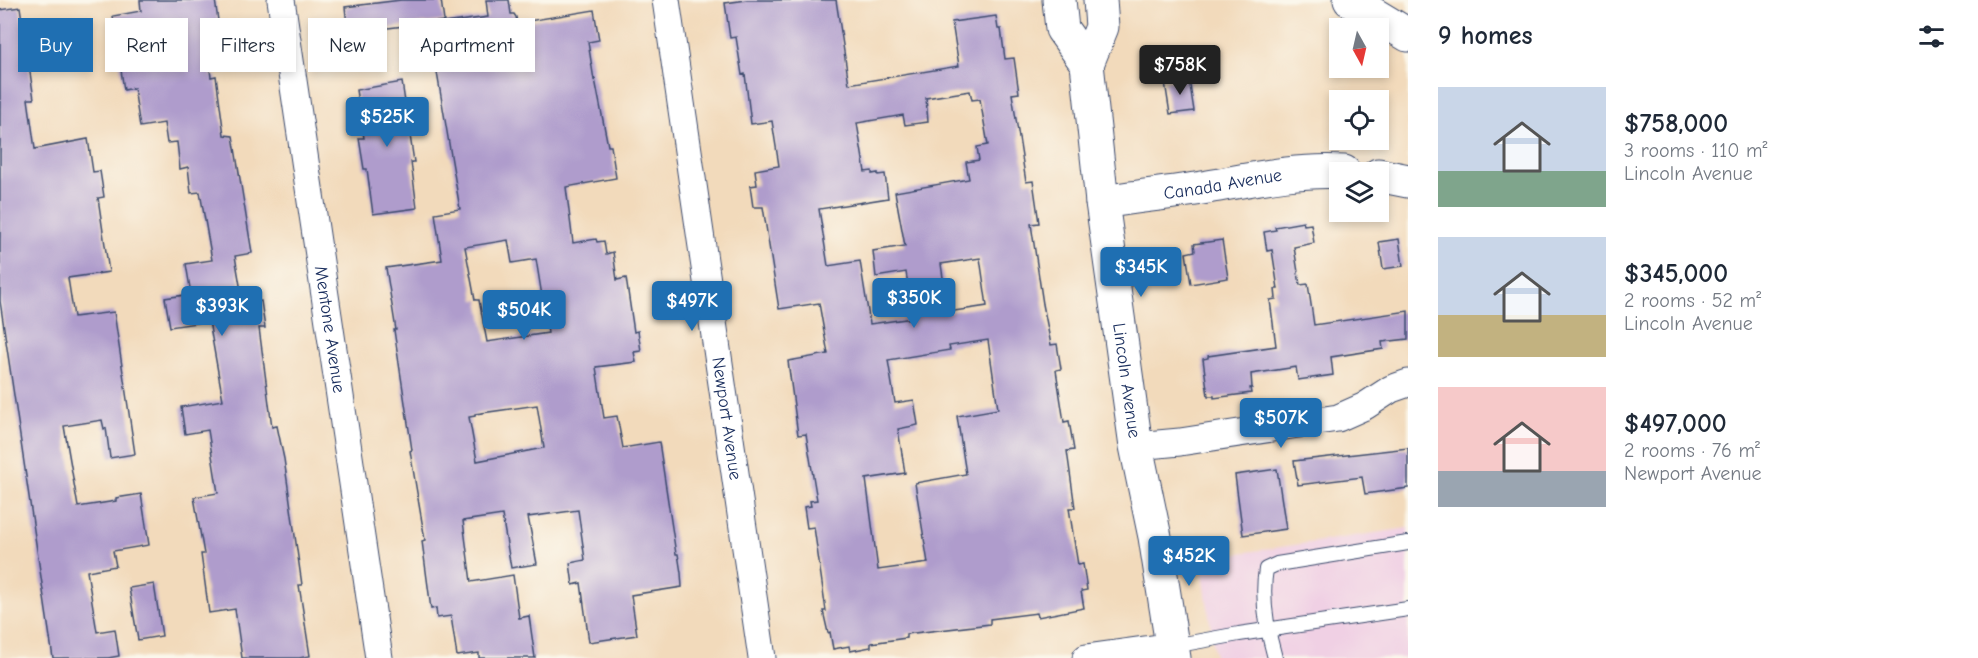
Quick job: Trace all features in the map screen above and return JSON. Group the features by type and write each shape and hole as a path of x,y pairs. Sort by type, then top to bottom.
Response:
{"main road":[{"name":"Lincoln Avenue","path":"1059,0 1062,28 1087,64"},
{"name":"Lincoln Avenue","path":"1100,0 1102,27 1087,64 1102,202 1136,446 1155,537 1173,652"},
{"path":"1350,0 1408,35"},
{"name":"Canada Avenue","path":"1102,202 1167,194 1270,176 1329,171"},
{"path":"1389,177 1408,181"}],"street":[{"name":"Mentone Avenue","path":"281,0 379,658"},
{"name":"Newport Avenue","path":"666,0 762,658"},
{"path":"1136,446 1180,442 1338,418 1365,406 1391,388 1408,383"},
{"path":"1086,658 1173,652"}],"lane":[{"path":"1275,658 1267,630 1266,569 1277,564 1408,543"},
{"path":"1173,652 1267,630 1408,609"}],"shaded area":[{"path":"1408,528 1408,658 1215,658 1201,559"}],"building":[{"path":"140,0 215,0 218,18 200,18 200,72 210,72 211,77 216,76 224,135 233,136 252,253 235,256 243,303 261,301 265,328 259,328 272,427 277,426 284,459 310,656 242,658 235,609 209,613 201,554 204,554 194,497 218,493 208,430 185,434 181,407 223,400 209,321 170,327 165,298 191,294 186,264 212,260 200,192 191,193 188,167 180,169 177,142 167,143 164,123 140,127 134,88 124,90 121,72 188,72 188,18 113,18 113,16 141,11"},
{"path":"401,0 441,0 444,18 399,18 399,27 387,28 387,18 346,18 345,7"},
{"path":"486,0 509,0 511,14 514,14 516,18 481,18 488,17"},
{"path":"747,0 836,0 849,84 959,66 952,22 996,16 998,29 1001,29 1005,59 1014,58 1019,93 1012,94 1026,182 1033,181 1039,223 1031,224 1043,304 1051,345 1057,344 1061,369 1056,370 1064,422 1069,421 1074,450 1067,451 1075,508 1069,508 1078,565 1083,564 1087,590 1081,591 1084,608 1038,617 1037,613 990,619 990,624 906,634 906,638 871,643 871,647 850,651 849,646 833,649 823,611 826,611 814,527 807,528 804,507 811,506 810,501 817,500 806,434 798,435 788,361 828,354 819,303 779,309 763,207 753,207 750,186 757,185 755,170 779,166 772,121 751,124 745,74 742,75 736,37 730,38 725,3","holes":["970,91 972,100 980,99 988,145 977,147 979,160 966,162 969,179 895,192 905,246 873,251 876,277 906,272 913,318 870,324 860,261 828,266 819,209 888,198 885,174 865,172 857,123 903,115 905,125 928,122 926,98","980,258 987,306 948,312 941,264","988,340 998,409 957,416 966,474 915,483 928,563 878,570 866,479 905,473 898,429 918,425 914,400 895,403 888,360 950,350 949,346"]},
{"path":"20,7 22,18 18,18 18,72 30,72 34,99 28,99 35,149 88,139 93,172 100,171 104,197 98,198 109,272 68,278 74,317 114,312 135,454 110,458 106,428 104,429 102,420 64,426 78,507 116,501 116,498 141,494 149,545 113,551 116,566 87,571 97,632 115,629 119,656 108,658 53,658 0,301 0,10"},
{"path":"594,10 599,40 588,42 616,178 566,187 573,243 596,239 597,242 604,241 606,254 613,252 617,280 626,278 634,332 638,331 641,351 634,352 636,362 596,367 604,418 617,416 623,448 659,442 682,587 631,595 637,635 589,642 581,583 573,585 570,563 585,560 578,510 528,517 537,564 511,568 502,515 463,521 471,582 513,575 519,618 529,616 535,658 479,658 479,653 457,656 451,616 437,618 436,608 431,609 422,541 425,540 410,451 412,450 386,268 442,260 435,213 460,209 437,72 535,72 535,20","holes":["508,240 512,263 536,259 548,333 487,342 479,300 475,300 465,247","537,405 544,448 477,461 469,417 475,414"]},
{"path":"1189,79 1194,111 1170,114 1165,82"},
{"path":"402,82 414,162 411,162 417,208 373,214 367,169 364,169 359,138 364,138 356,90"},
{"path":"1303,222 1304,225 1311,224 1314,243 1294,247 1300,285 1308,284 1314,325 1408,311 1408,339 1382,342 1383,349 1331,357 1333,375 1298,380 1296,367 1251,374 1251,393 1214,398 1214,396 1208,396 1203,359 1208,356 1276,346 1270,300 1276,299 1275,289 1278,289 1272,250 1267,251 1264,232 1276,230 1275,227"},
{"path":"1399,239 1403,266 1383,269 1379,242"},
{"path":"1222,240 1228,278 1191,284 1186,253 1195,251 1194,244"},
{"path":"1408,448 1408,488 1365,494 1362,477 1298,485 1294,461"},
{"path":"1277,469 1286,529 1243,535 1235,475"},
{"path":"154,584 162,636 138,640 129,588"}]}
